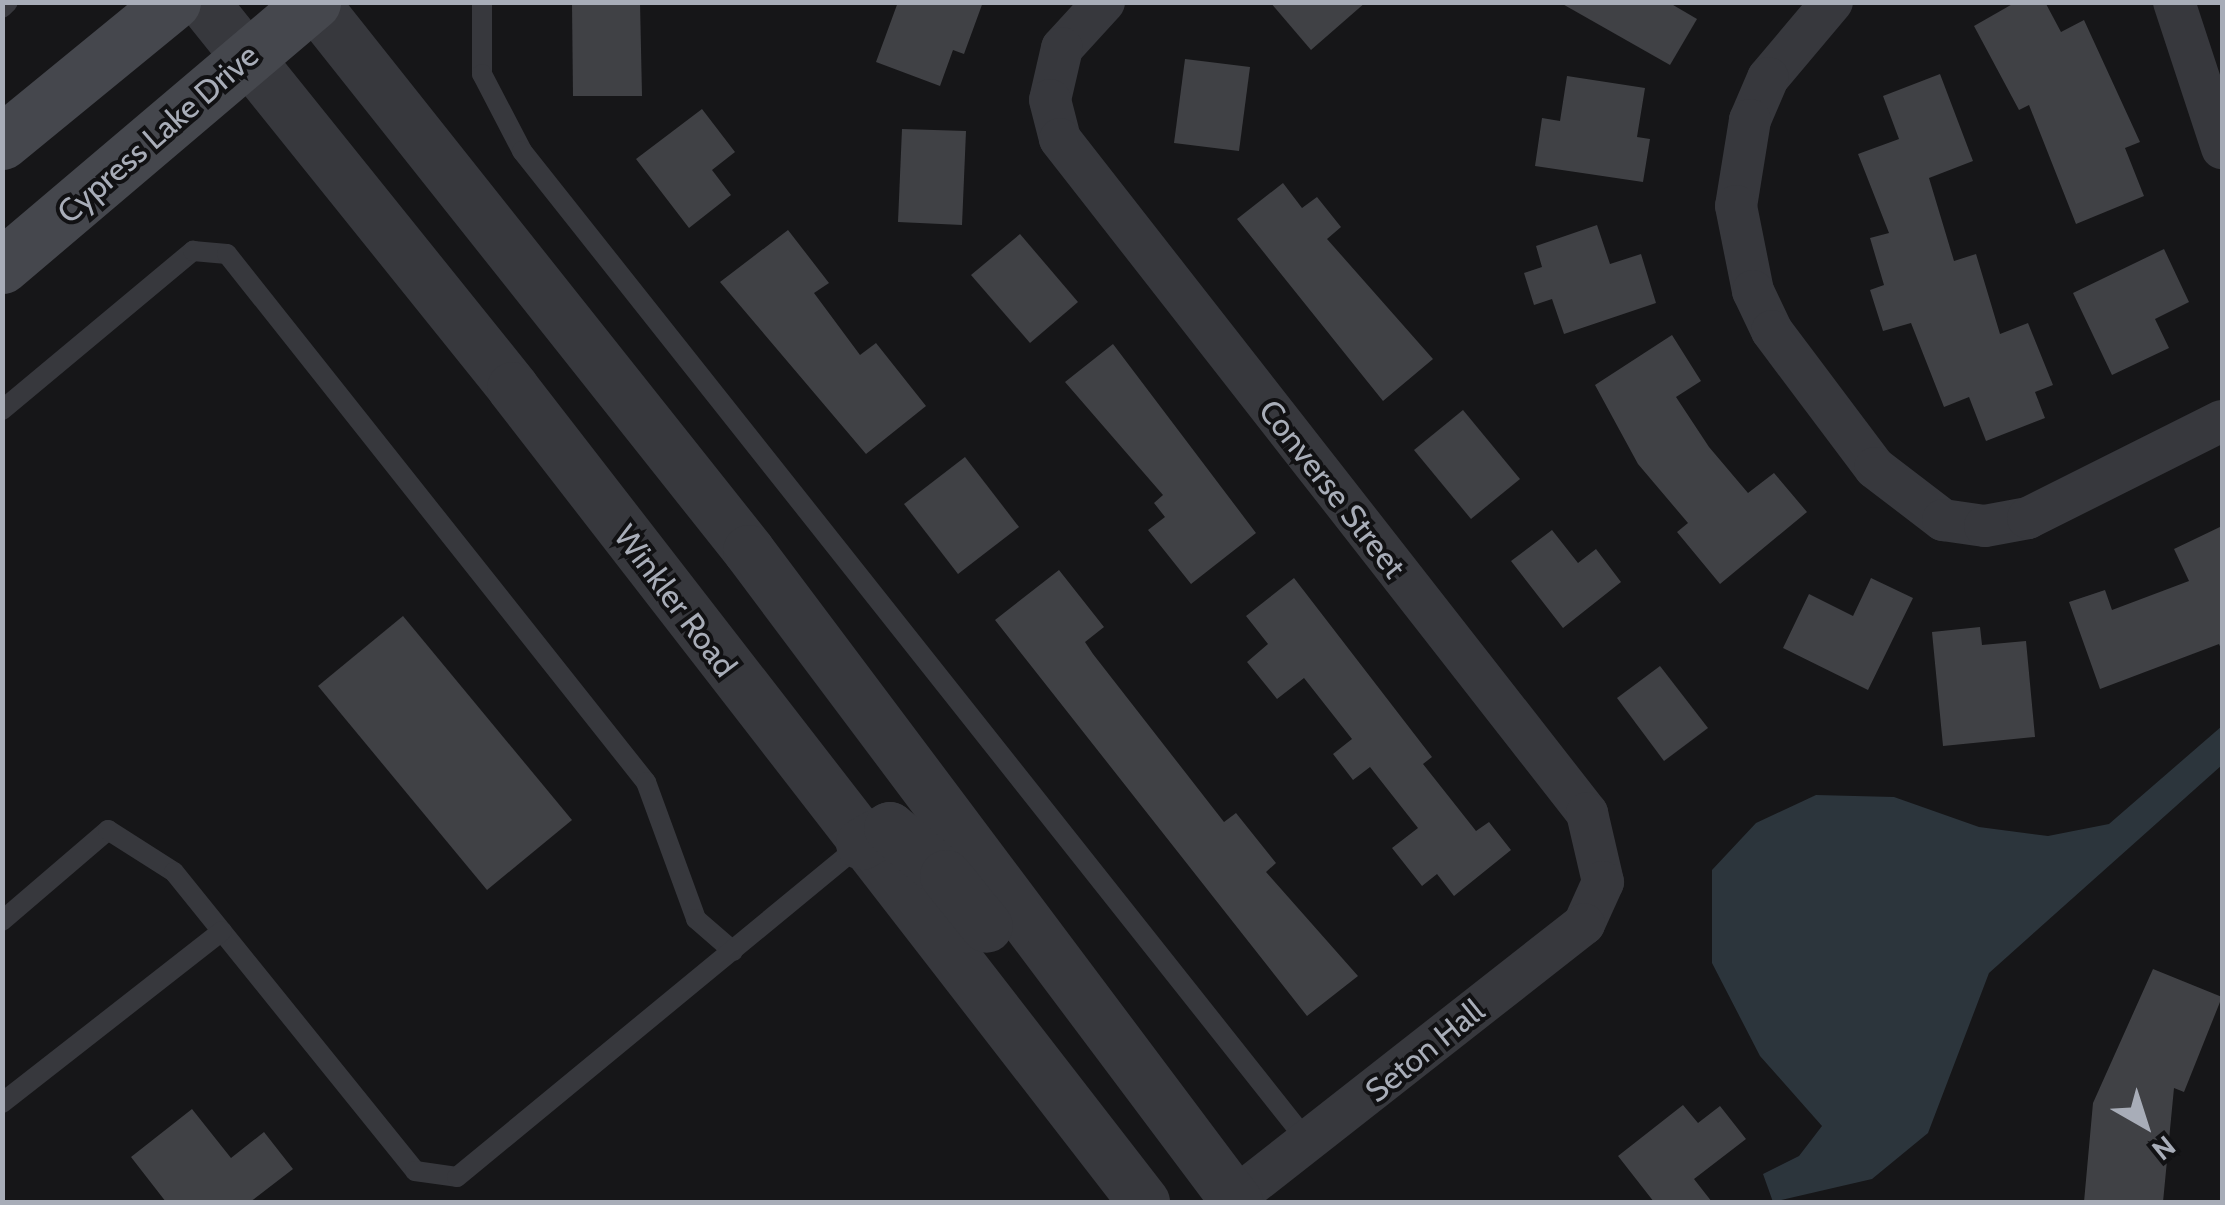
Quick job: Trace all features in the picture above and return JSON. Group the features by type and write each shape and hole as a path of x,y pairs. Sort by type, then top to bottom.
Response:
{"main road":[{"path":"5,136 173,2"},
{"name":"Cypress Lake Drive","path":"2,266 313,3"}],"street":[{"name":"Winkler Road","path":"203,2 513,388 862,844 1144,1202"},
{"name":"Converse Street","path":"1104,2 1062,48 1050,100 1060,139 1587,812 1603,882"},
{"path":"1832,2 1768,78 1750,120 1736,206 1749,278 1772,331 1876,468 1942,520 1985,526 2028,518 2222,421"},
{"path":"2174,2 2222,148"},
{"path":"313,3 749,551 1233,1201"},
{"path":"862,844 890,828 916,846 1052,1004 1126,1056"},
{"name":"Seton Hall","path":"1233,1201 1584,924 1603,882"}],"lane":[{"path":"2,8 8,2"},
{"path":"481,5 482,74 522,152 1308,1142"},
{"path":"2,410 193,252 228,254 646,782 696,919 734,950"},
{"path":"2,921 108,830 174,872 416,1171 458,1176 862,844"},
{"path":"2,1104 222,931"}],"shaded area":[{"path":"2222,726 2222,765 1989,973 1928,1133 1872,1179 1773,1202 1763,1174 1799,1156 1822,1126 1760,1056 1712,963 1712,870 1756,823 1816,795 1894,797 1979,827 2048,836 2109,824"}],"building":[{"path":"640,2 642,96 573,96 572,3"},
{"path":"898,2 983,2 964,54 953,50 940,86 876,62"},
{"path":"1270,2 1366,2 1311,50"},
{"path":"1559,2 1668,2 1697,19 1670,65"},
{"path":"2016,2 2045,2 2061,32 2084,20 2140,142 2125,148 2144,196 2076,224 2029,105 2019,110 1974,26"},
{"path":"1185,59 1250,67 1239,151 1174,143"},
{"path":"1940,74 1973,161 1929,178 1954,261 1976,254 2000,334 2028,323 2053,385 2035,392 2045,418 1986,441 1969,397 1944,407 1911,323 1883,331 1870,290 1884,285 1870,238 1889,233 1858,154 1899,139 1883,96"},
{"path":"1567,76 1645,88 1637,137 1650,139 1643,182 1535,166 1542,118 1560,121"},
{"path":"702,109 735,152 712,170 731,195 689,228 636,159"},
{"path":"902,129 966,131 962,225 898,222"},
{"path":"1283,183 1302,208 1317,197 1341,227 1327,239 1433,359 1383,401 1237,219"},
{"path":"1597,225 1610,264 1641,254 1656,303 1564,334 1552,299 1534,305 1524,273 1542,267 1536,246"},
{"path":"788,230 829,283 814,293 860,355 876,343 926,406 866,454 720,282"},
{"path":"1020,234 1078,302 1030,343 971,275"},
{"path":"2164,249 2189,302 2155,319 2169,348 2112,375 2073,293"},
{"path":"1672,335 1701,381 1676,397 1709,447 1748,493 1774,473 1807,512 1720,584 1677,532 1688,523 1638,464 1595,385"},
{"path":"1113,344 1256,533 1191,584 1148,530 1165,517 1154,503 1163,495 1065,382"},
{"path":"1463,410 1520,479 1471,519 1414,450"},
{"path":"965,457 1019,527 958,574 904,504"},
{"path":"2222,526 2222,651 2219,644 2100,689 2069,602 2105,590 2112,610 2189,581 2174,549"},
{"path":"1552,530 1578,563 1596,549 1621,582 1563,628 1511,561"},
{"path":"1059,570 1104,627 1085,642 1093,654 1224,822 1236,813 1276,863 1266,872 1358,976 1307,1016 995,620"},
{"path":"1294,578 1432,757 1423,764 1476,831 1489,822 1511,850 1454,896 1437,874 1422,886 1392,848 1418,828 1370,767 1353,780 1333,754 1352,739 1304,678 1277,699 1247,662 1268,644 1246,616"},
{"path":"1871,578 1913,598 1868,690 1783,648 1809,594 1853,616"},
{"path":"403,616 572,820 487,890 318,686"},
{"path":"1980,627 1982,645 2026,641 2035,737 1943,746 1932,632"},
{"path":"1660,666 1708,728 1664,761 1617,698"},
{"path":"2153,969 2222,997 2184,1092 2174,1088 2163,1202 2084,1202 2093,1103"},
{"path":"1683,1105 1698,1123 1720,1106 1746,1139 1694,1179 1712,1202 1654,1202 1618,1156"},
{"path":"192,1109 231,1158 264,1132 293,1169 250,1202 166,1202 131,1157"}]}
